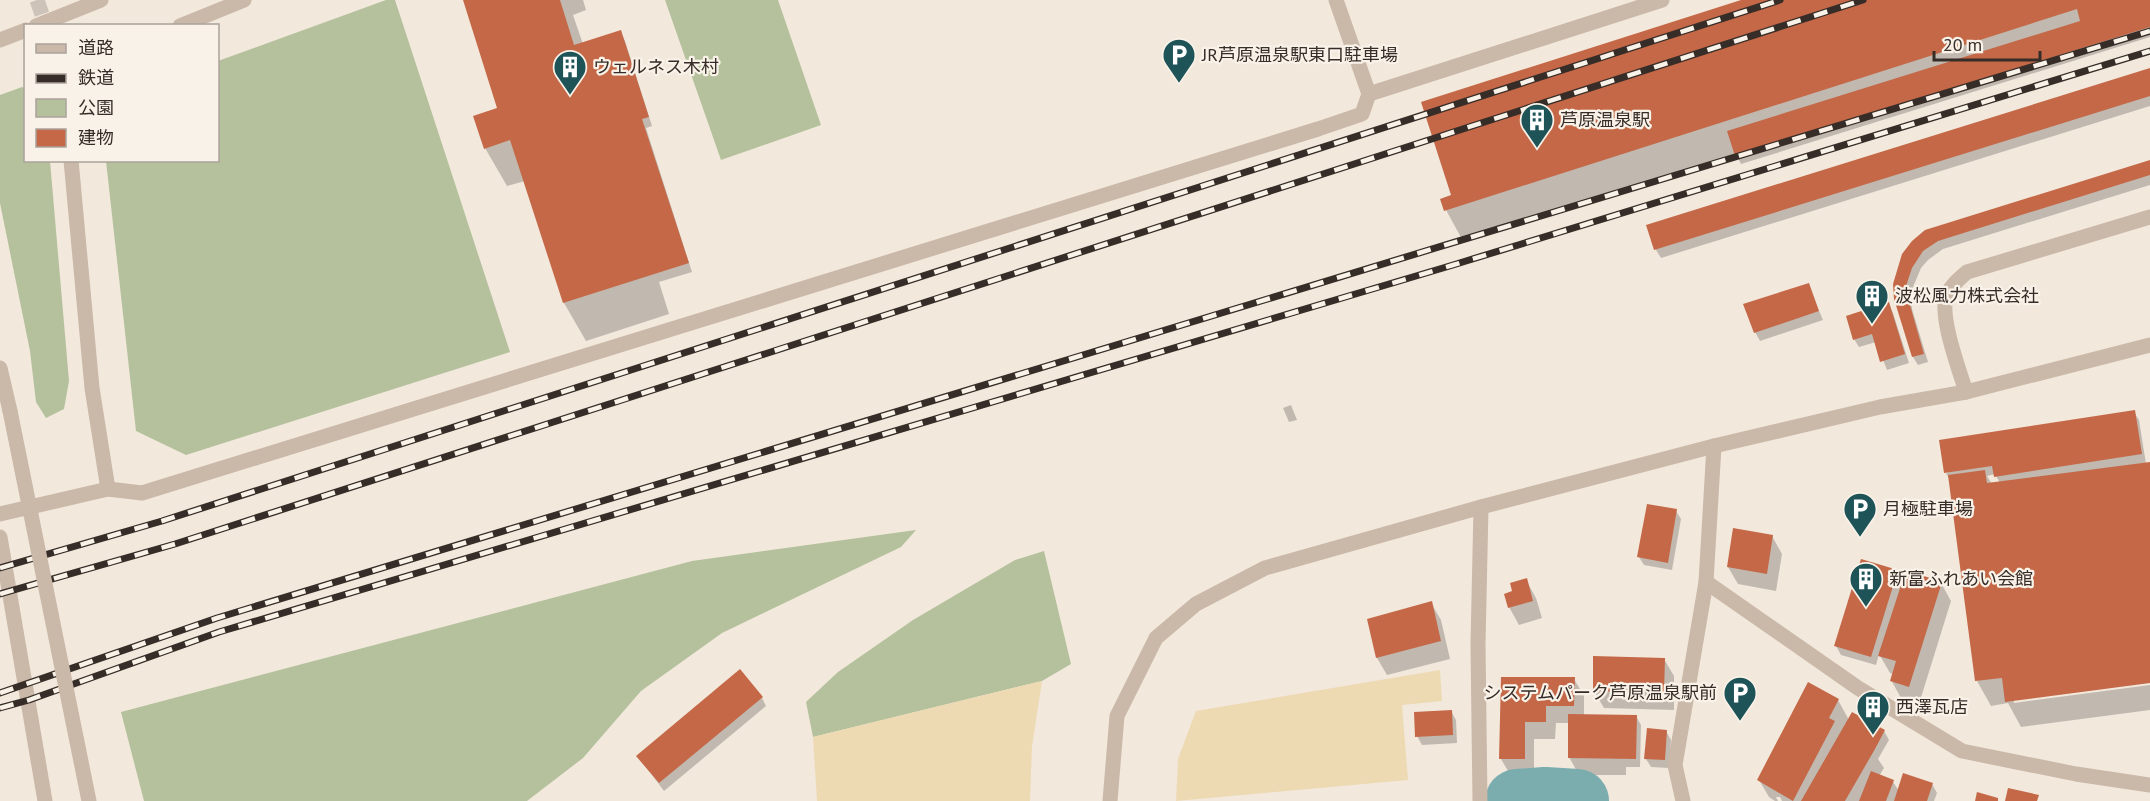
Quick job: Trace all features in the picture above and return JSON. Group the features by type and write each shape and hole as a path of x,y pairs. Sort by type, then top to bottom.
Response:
{"street":[{"path":"41,24 101,0"},
{"path":"185,24 244,0"},
{"path":"0,514 108,489 142,493 1307,133 1362,114 1369,94 1336,0"},
{"path":"1369,94 1662,0"},
{"path":"0,40 24,31"},
{"path":"71,162 92,388 108,489"},
{"path":"1966,392 1944,315 1946,296 1955,282 1967,272 2150,217"},
{"path":"1110,801 1117,716 1156,638 1196,604 1265,568 1481,507 1714,446 1880,407 1966,392 2150,345"},
{"path":"0,368 89,801"},
{"path":"1683,801 1676,765 1706,582 1714,446"},
{"path":"1480,801 1478,645 1481,507"},
{"path":"0,537 45,801"},
{"path":"1706,582 1858,688 1962,751 2076,774 2150,785"}],"green space":[{"path":"386,0 395,0 510,352 186,455 136,431 106,162 219,162 219,61"},
{"path":"665,0 778,0 821,125 721,160"},
{"path":"24,88 24,162 50,162 69,381 64,409 46,418 36,402 30,351 0,203 0,95"},
{"path":"916,530 901,547 722,633 641,691 583,758 527,801 144,801 121,712 692,561"},
{"path":"1044,551 1071,664 1042,681 813,737 806,702 838,672 913,620 1015,560"}],"sand":[{"path":"1440,670 1442,701 1402,705 1408,780 1176,801 1178,759 1196,711"},
{"path":"1042,681 1032,747 1030,801 817,801 813,737"}],"building":[{"path":"463,0 560,0 574,45 621,30 649,117 642,119 689,263 563,303 510,140 484,149 473,116 497,108"},
{"name":"芦原温泉駅","path":"1741,0 2150,0 2150,27 1735,156 1727,131 2080,21 2077,9 1444,211 1440,199 1451,195 1421,102"},
{"path":"2150,68 2150,96 1654,250 1646,225"},
{"path":"2150,160 2150,175 1938,241 1923,251 1912,268 1906,291 1924,354 1912,357 1894,299 1893,284 1902,254 1925,230"},
{"path":"1809,283 1819,311 1754,333 1743,304"},
{"name":"波松風力株式会社","path":"1889,302 1905,354 1880,362 1872,334 1853,340 1846,316"},
{"path":"2135,410 2142,454 1994,477 1992,466 1944,473 1939,440"},
{"path":"2150,462 2150,683 2005,702 2002,678 1975,681 1948,475 1985,470 1987,483"},
{"path":"1647,504 1677,509 1668,563 1637,557"},
{"path":"1733,528 1773,535 1767,574 1727,567"},
{"name":"新富ふれあい会館","path":"1861,559 1898,570 1871,657 1834,646"},
{"path":"1906,570 1942,582 1909,687 1890,681 1896,661 1878,656"},
{"path":"1527,578 1533,601 1508,608 1504,594 1512,591 1510,583"},
{"path":"1432,601 1441,641 1376,658 1367,619"},
{"path":"1593,656 1665,658 1664,693 1593,691"},
{"path":"740,669 763,697 659,783 636,756"},
{"path":"1501,677 1575,677 1574,706 1546,706 1546,722 1525,722 1525,759 1499,759"},
{"path":"1808,682 1839,699 1829,718 1835,721 1793,801 1757,780"},
{"path":"1452,710 1453,735 1415,737 1414,712"},
{"path":"1852,712 1885,730 1875,749 1845,801 1801,801"},
{"path":"1568,714 1637,715 1636,759 1568,758"},
{"path":"1647,728 1667,730 1665,760 1644,759"},
{"path":"1871,771 1894,780 1886,801 1859,801"},
{"path":"1903,773 1933,783 1927,801 1894,801"},
{"path":"2008,788 2039,795 2037,801 2005,801"},
{"path":"1977,792 1998,798 1998,801 1975,801"}],"waterway":[{"path":"1517,801 1545,799 1577,801"}],"tunnel":[{"path":"37,0 45,24"}],"railway":[{"path":"0,568 162,521 1780,0"},
{"path":"0,594 175,544 1863,0"},
{"path":"0,693 217,618 2150,31"},
{"path":"0,708 29,700 219,632 1453,265 2150,51"}],"place":[{"name":"JR芦原温泉駅東口駐車場","path":"1179,84"},
{"name":"ウェルネス木村","path":"570,96"},
{"name":"芦原温泉駅","path":"1537,149"},
{"name":"波松風力株式会社","path":"1872,325"},
{"name":"月極駐車場","path":"1860,538"},
{"name":"新富ふれあい会館","path":"1866,608"},
{"name":"システムパーク芦原温泉駅前","path":"1740,722"},
{"name":"西澤瓦店","path":"1873,736"}]}
